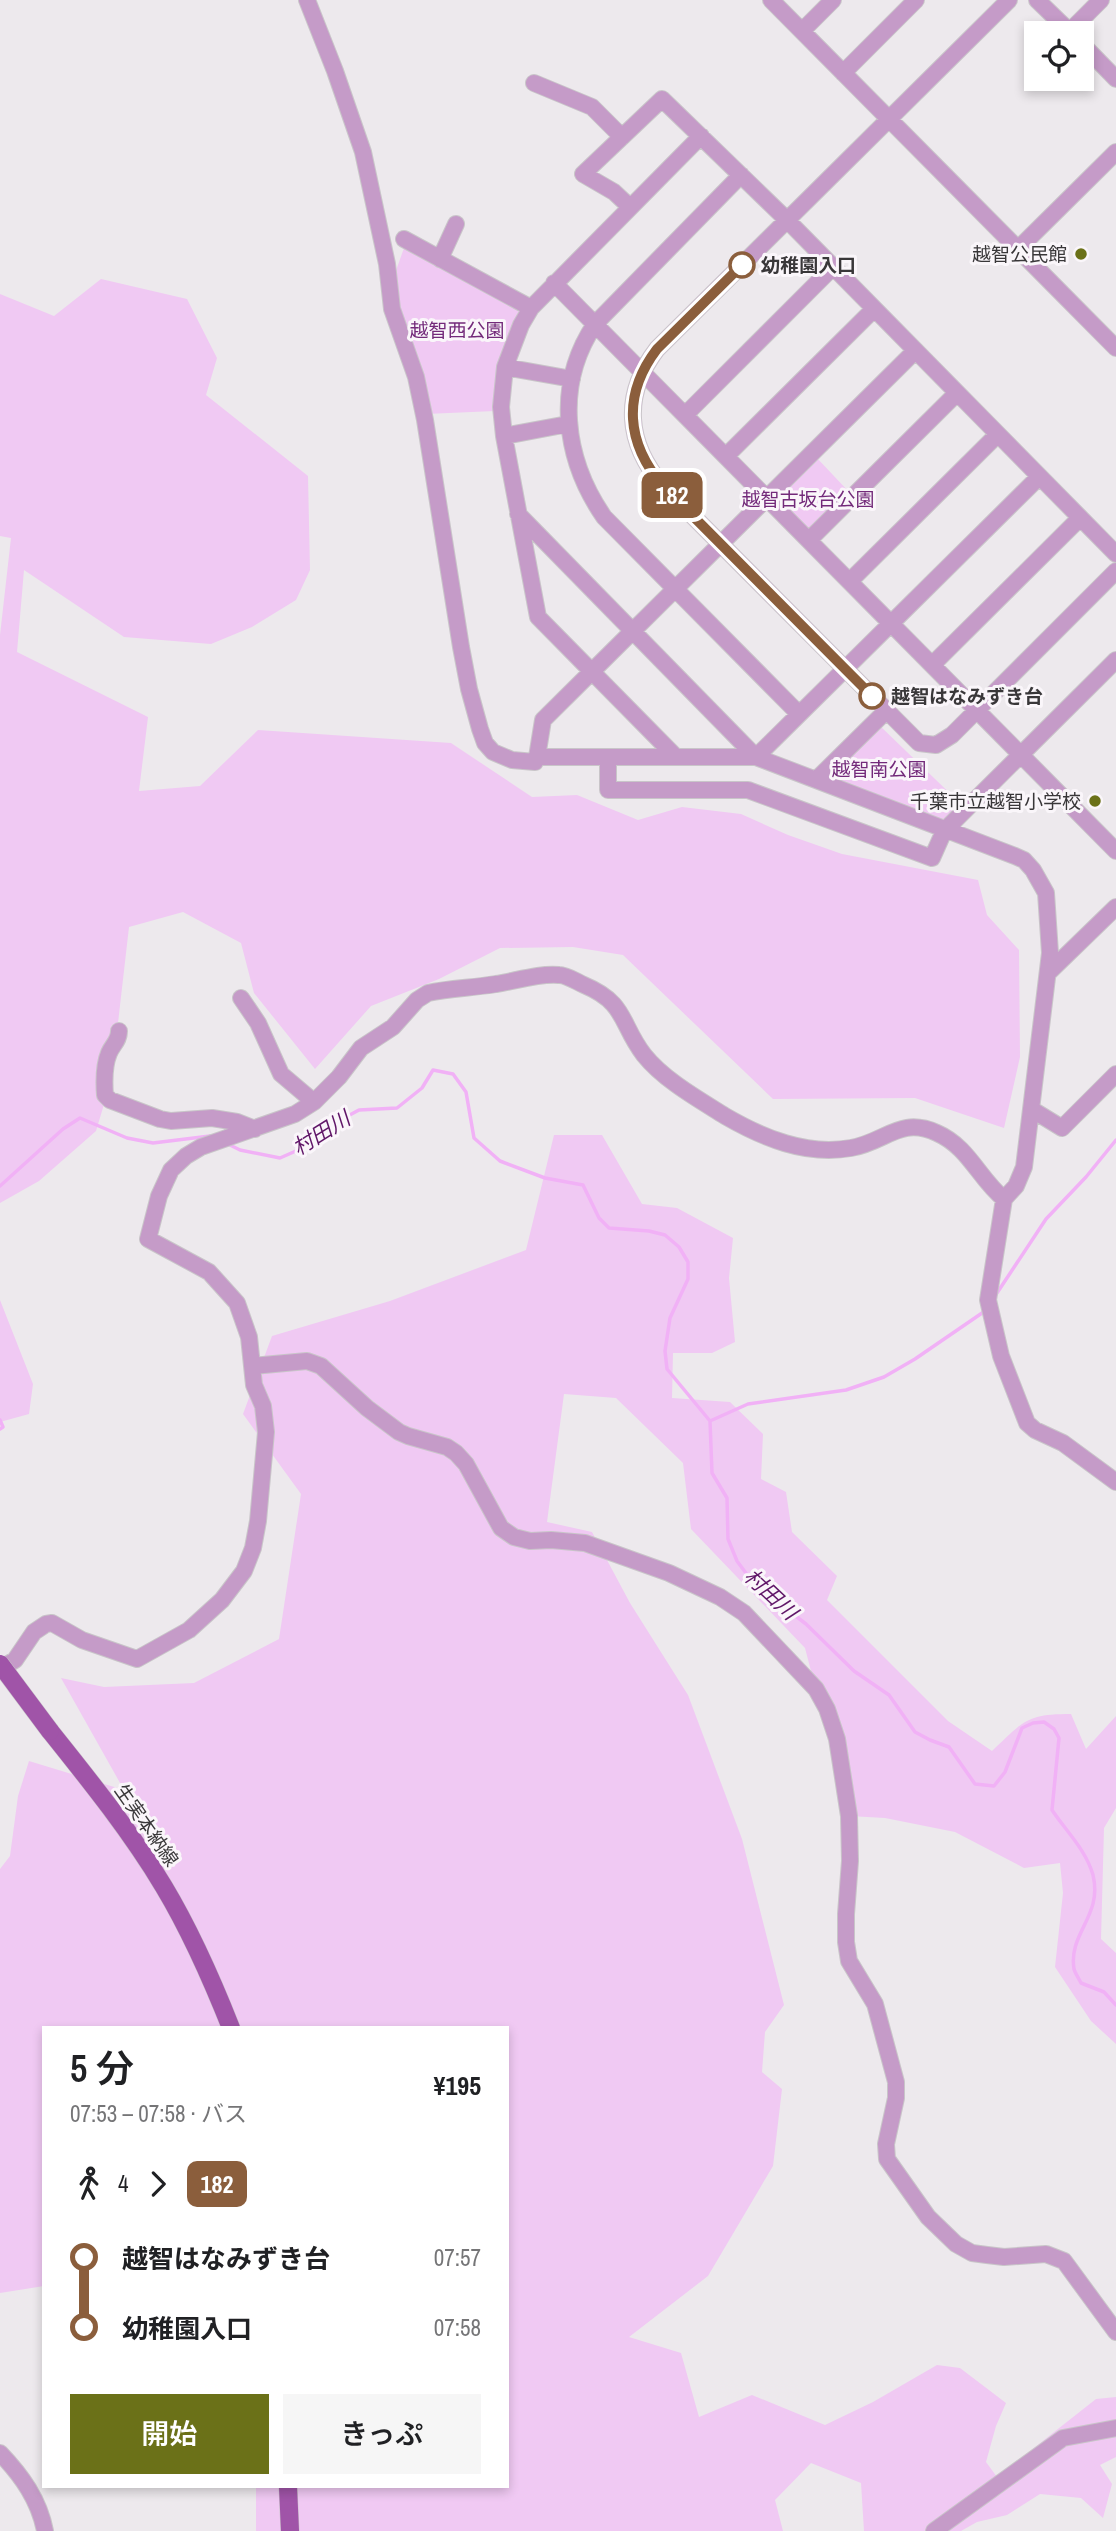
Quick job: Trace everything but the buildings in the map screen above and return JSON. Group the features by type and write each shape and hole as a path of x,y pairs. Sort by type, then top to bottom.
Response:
{"main road":[{"name":"生実本納線","path":"0,1664 108,1805 163,1886 186,1927 230,2026"},
{"path":"288,2488 290,2531"}],"street":[{"path":"307,0 363,152 387,264 392,309 416,377 425,420 469,689 485,743 493,752 512,760 535,762 543,720 915,351"},
{"path":"771,0 1116,348"},
{"path":"802,31 833,0"},
{"path":"843,73 916,0"},
{"path":"1009,0 657,349 642,372 635,393 632,413 634,434 643,458 663,486 911,737 927,745 944,741 1116,571"},
{"path":"1037,0 1059,21"},
{"path":"1081,21 1101,0"},
{"path":"1094,55 1114,74"},
{"path":"534,83 592,107 622,137"},
{"path":"630,207 614,192 583,174 662,99 787,220 1116,554"},
{"path":"676,757 538,617 503,436 501,407 505,367 520,325 531,308 701,136"},
{"path":"1017,249 1116,152"},
{"path":"741,175 595,324 586,337 572,379 568,424 575,460 593,501 604,517 799,714"},
{"path":"440,258 456,224"},
{"path":"404,239 531,308"},
{"path":"685,415 833,267"},
{"path":"554,283 1116,851"},
{"path":"726,456 874,309"},
{"path":"1104,336 1116,324"},
{"path":"505,367 572,379"},
{"path":"810,540 956,394"},
{"path":"503,436 568,424"},
{"path":"850,581 997,435"},
{"path":"756,757 1039,477"},
{"path":"518,514 756,757"},
{"path":"933,664 1080,518"},
{"path":"608,757 608,790 748,790 932,858 944,831 1116,660"},
{"path":"816,780 886,710"},
{"path":"537,757 756,757 1015,856 1024,860 1033,870 1046,893 1049,972 1024,1167 1017,1185 1004,1199 989,1307 1001,1356 1027,1423 1035,1430 1063,1443 1116,1482"},
{"path":"1049,972 1116,907"},
{"path":"0,1670 15,1660 34,1632 52,1623 82,1640 136,1659 189,1630 234,1586 244,1571 253,1548 258,1521 265,1432 263,1406 254,1385 249,1337 237,1303 209,1272 148,1239 159,1196 171,1170 186,1156 216,1142 295,1114 314,1102 339,1077 361,1048 393,1027 417,1000 428,993 561,975 601,992 614,1002 644,1055 660,1070 685,1090 751,1130 775,1142 808,1148 849,1149 906,1127 917,1127 938,1133 966,1153 991,1189 1004,1199"},
{"path":"241,998 258,1023 281,1074 314,1102"},
{"path":"119,1031 119,1038 109,1053 105,1078 105,1095 110,1100 160,1119 171,1121 212,1118 237,1122 252,1130"},
{"path":"1031,1109 1062,1128 1116,1074"},
{"path":"253,1366 307,1361 321,1366 367,1408 399,1432 447,1447 456,1453 466,1464 501,1528 530,1541 585,1543 708,1590 744,1613 816,1689 827,1709 836,1739 849,1816 846,1942 849,1961 875,2004 896,2082 896,2098 886,2144 887,2159 928,2217 956,2244 972,2253 1004,2257 1046,2253 1064,2261 1116,2332"},
{"path":"934,2531 1063,2438 1116,2428"},
{"path":"0,2453 32,2492 45,2531"}],"green space":[{"name":"越智西公園","path":"410,247 519,308 521,317 495,411 426,414 397,309 393,279 404,248"},
{"path":"101,279 187,299 217,358 206,395 308,476 310,570 296,600 252,627 211,644 124,637 24,570 17,652 148,717 139,791 200,786 258,730 451,743 532,797 577,795 638,820 682,807 741,814 788,835 842,854 978,880 987,915 1019,950 1020,1057 1004,1128 915,1098 773,1099 623,955 573,947 500,948 439,979 371,1006 315,1069 254,993 241,943 183,912 129,927 118,1023 110,1035 111,1081 96,1131 39,1181 0,1203 0,635 11,538 0,536 0,294 54,316"},
{"name":"越智古坂台公園","path":"816,457 850,493 807,534 772,499"},
{"name":"越智南公園","path":"878,724 963,806 945,823 827,782 828,775"},
{"path":"554,1135 602,1135 642,1204 677,1208 733,1238 729,1278 735,1342 712,1353 673,1353 672,1398 730,1402 763,1434 761,1479 786,1492 792,1532 837,1576 827,1600 948,1721 992,1751 1027,1721 1044,1716 1071,1714 1086,1749 1116,1716 1116,1808 1104,1828 1101,1939 1116,1953 1116,2044 1091,2021 1055,1967 1063,1893 1060,1863 1024,1868 955,1832 885,1818 849,1816 805,1648 691,1529 683,1463 616,1398 564,1394 547,1522 592,1532 630,1603 688,1695 742,1839 784,2005 765,2032 762,2072 782,2089 773,2166 708,2276 629,2337 681,2353 699,2417 752,2395 825,2425 873,2402 937,2365 960,2368 1006,2403 986,2462 997,2477 1096,2399 1116,2397 1116,2457 1100,2465 1112,2484 1103,2518 1081,2498 1040,2494 1007,2515 977,2522 961,2531 864,2531 861,2483 811,2463 775,2500 783,2531 256,2531 256,2488 509,2488 509,2026 42,2026 42,2286 0,2293 0,1869 10,1856 18,1796 29,1761 124,1790 61,1678 104,1687 194,1683 279,1639 301,1494 243,1414 272,1336 390,1301 526,1250"},
{"path":"0,1300 33,1384 29,1414 0,1422"}],"waterway":[{"name":"村田川","path":"226,1143 240,1150 280,1158 314,1143 331,1125 359,1110 397,1108 422,1088 433,1070 453,1074 466,1092 474,1138 500,1161 545,1178 583,1185 599,1218 609,1228 665,1235 679,1247 688,1262 688,1279 670,1318 665,1351 667,1369 710,1421 712,1473 727,1498 728,1539 737,1561 754,1584 806,1624 854,1671 889,1695 915,1732 949,1747 975,1784 994,1786 1005,1772 1022,1728 1044,1722 1054,1729 1059,1738 1052,1810 1086,1857 1095,1889 1090,1913 1076,1945 1074,1969 1081,1983 1104,1992 1116,2005"},
{"name":"村田川","path":"0,1186 63,1129 80,1118 127,1138 153,1143 210,1136"},
{"path":"995,1296 1046,1219 1116,1140"},
{"path":"710,1421 748,1404 846,1390 884,1377 985,1311"},
{"name":"村田川","path":"0,1420 3,1427 0,1429"}],"bus line":[{"name":"182","path":"742,265 657,349 647,363 635,393 632,413 634,434 643,458 663,486 872,696"}],"place":[{"name":"越智公民館","path":"1081,254"},
{"name":"幼稚園入口","path":"742,265"},
{"name":"越智はなみずき台","path":"872,696"},
{"name":"千葉市立越智小学校","path":"1095,801"}]}
